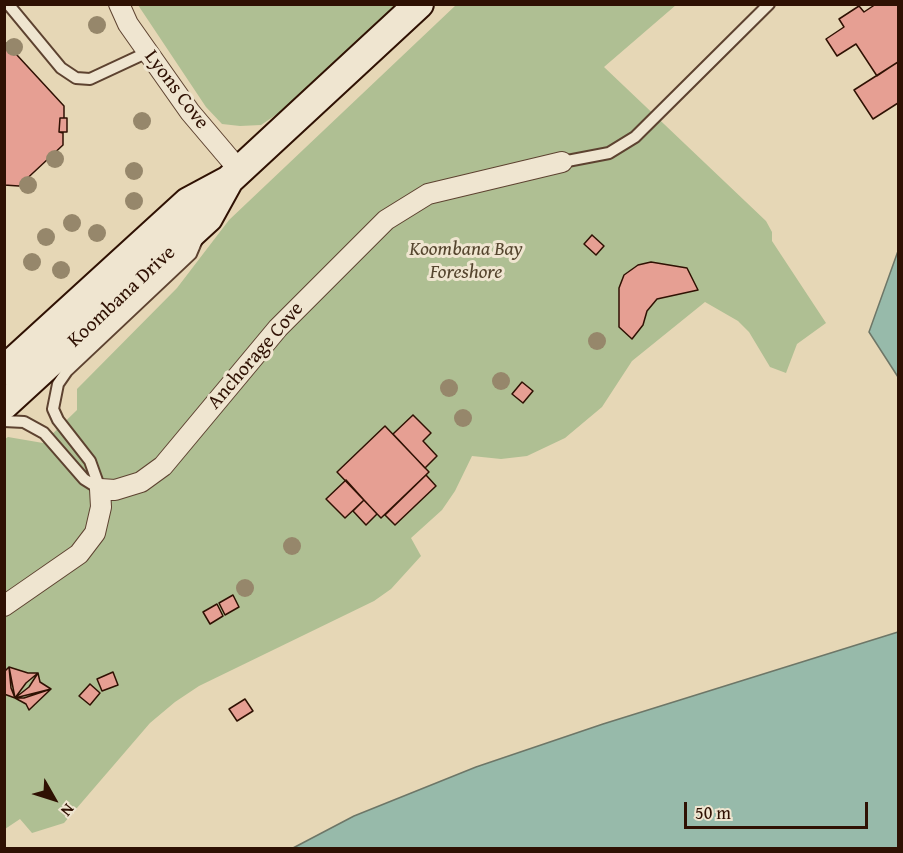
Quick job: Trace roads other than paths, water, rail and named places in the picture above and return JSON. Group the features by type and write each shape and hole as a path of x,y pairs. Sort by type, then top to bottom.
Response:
{"main road":[{"name":"Koombana Drive","path":"4,370 188,202 234,175 419,4"},
{"name":"Koombana Drive","path":"4,405 208,218 234,175"}],"street":[{"name":"Lyons Cove","path":"119,4 128,24 234,175"},
{"name":"Anchorage Cove","path":"100,489 114,490 141,482 163,466 278,328 386,220 428,194 562,162"},
{"path":"4,606 67,564 88,544 99,520 100,489"}],"lane":[{"path":"8,4 61,68 76,78 90,79 148,52"},
{"path":"562,162 609,153 635,137 769,4"},
{"path":"100,489 90,461 58,420 53,409 58,384 67,371 190,254 208,218"},
{"path":"4,421 24,422 44,434 84,479 100,489"}],"park label":[{"name":"Koombana Bay Foreshore","path":"466,262"}]}
